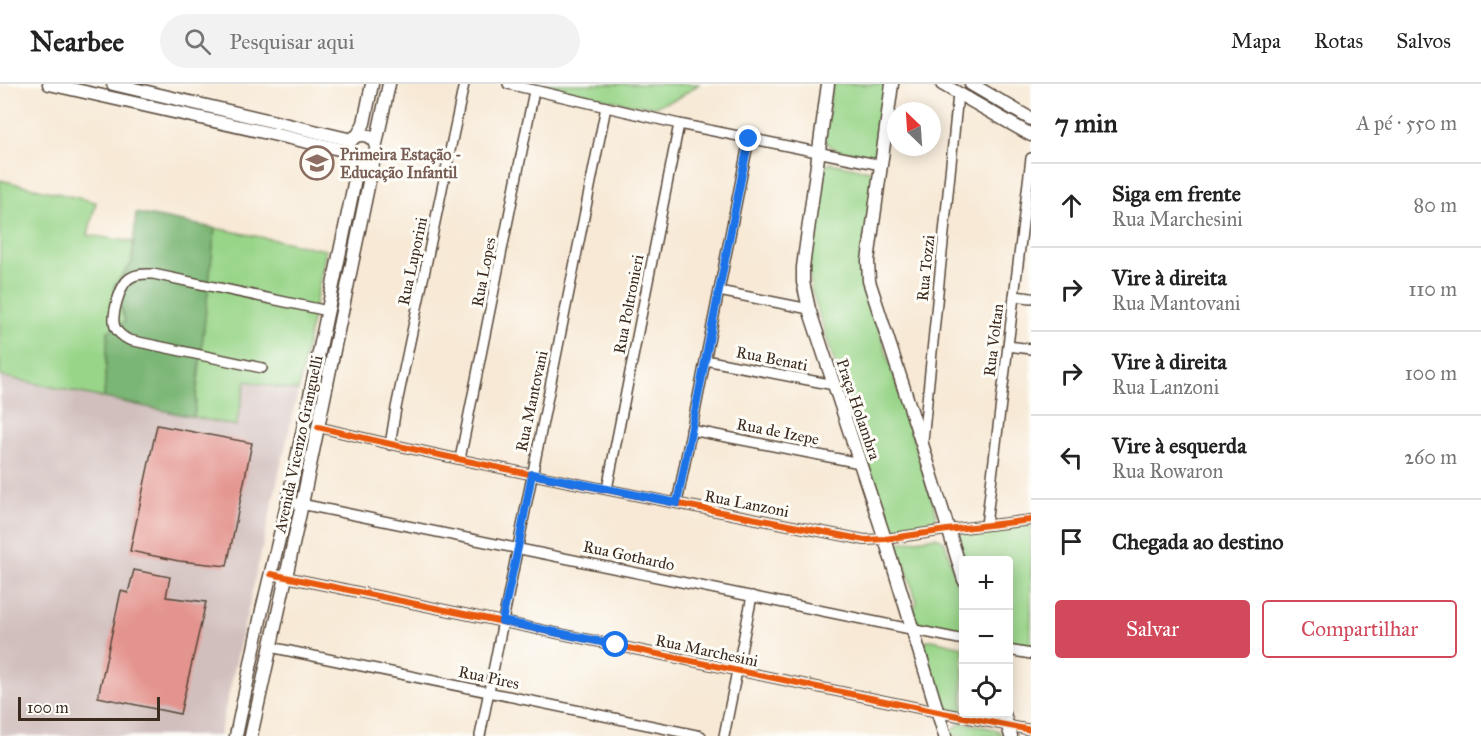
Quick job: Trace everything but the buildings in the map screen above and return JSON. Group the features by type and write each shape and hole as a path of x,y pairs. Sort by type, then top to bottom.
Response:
{"street":[{"path":"49,84 339,149 359,163 367,163 374,158"},
{"path":"113,84 355,137 366,135 376,144"},
{"name":"Avenida Vicenzo Granguelli","path":"236,736 288,501 356,173 348,147 364,123 372,84"},
{"name":"Avenida Vicenzo Granguelli","path":"251,736 302,504 389,84"},
{"name":"Rua Luporini","path":"390,445 464,84"},
{"path":"508,84 679,124 881,165"},
{"name":"Praça Holambra","path":"828,84 803,282 808,309 885,539 945,736"},
{"path":"892,84 868,261 869,281 959,567"},
{"path":"942,84 1031,135"},
{"path":"971,84 1031,119"},
{"name":"Rua Lopes","path":"460,459 534,91"},
{"name":"Rua Tozzi","path":"922,444 958,94"},
{"name":"Rua Mantovani","path":"480,736 606,107"},
{"name":"Rua Poltronieri","path":"607,489 679,124"},
{"path":"677,503 749,139"},
{"name":"Rua Voltan","path":"986,525 1031,158"},
{"path":"262,368 121,337 115,327 115,311 125,282 139,274 153,274 328,311"},
{"path":"719,291 808,309"},
{"path":"1014,296 1031,298"},
{"path":"1008,346 1031,349"},
{"name":"Rua Benati","path":"705,360 834,385"},
{"name":"Rua Lanzoni","path":"318,427 390,445 865,540 1031,520"},
{"name":"Rua de Izepe","path":"691,430 860,463"},
{"name":"Rua Gothardo","path":"288,501 959,639"},
{"name":"Rua Marchesini","path":"271,574 1031,730"},
{"path":"724,736 752,596"},
{"name":"Rua Pires","path":"270,647 701,736"},
{"path":"1013,651 1031,654"}],"shaded area":[{"path":"0,376 236,426 246,381 298,391 219,736 0,736"}],"green space":[{"path":"539,84 699,84 677,99 655,106 633,105"},
{"path":"832,84 885,84 877,148 870,156 843,152 833,148 825,140"},
{"path":"830,163 870,171 873,174 863,277 936,512 934,521 918,528 891,529 887,527 811,289 809,269 821,174 822,168"},
{"path":"0,180 96,202 88,235 133,242 132,263 114,286 125,322 108,332 104,398 0,376"},
{"path":"136,213 215,228 194,417 104,398 108,331 125,322 122,309 113,301 116,295 114,286 132,263"},
{"path":"215,228 326,250 298,391 246,381 236,426 194,417"},
{"path":"1031,525 1031,648 1013,645 1013,556 963,556 955,533"},
{"path":"935,537 945,542 959,590 959,633 918,624 915,621 912,612 917,602 904,563 895,558 893,550 894,545"},
{"path":"933,640 959,646 959,712 942,707 923,645 925,641"},
{"path":"964,722 997,730 1004,736 950,736 956,727"}],"cycle path":[{"path":"318,427 522,473 865,540 1031,520"},
{"path":"271,574 1031,730"}],"place":[{"name":"Primeira Estação - Educação Infantil","path":"317,163"}],"route":[{"path":"616,645 502,621 532,474 677,503 749,139"}]}
